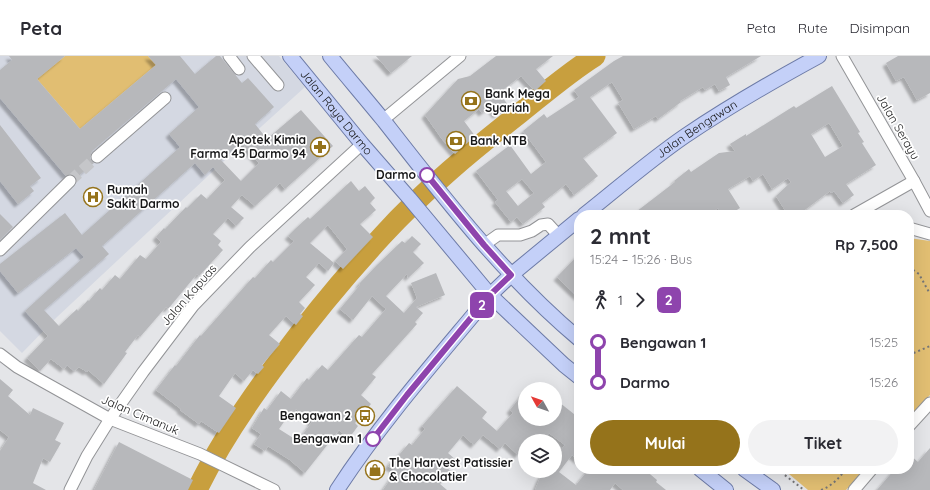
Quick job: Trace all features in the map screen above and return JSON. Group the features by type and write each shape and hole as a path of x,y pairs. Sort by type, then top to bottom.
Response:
{"main road":[{"name":"Jalan Raya Darmo","path":"290,56 362,144 490,295 574,373"},
{"path":"330,56 484,245 511,275 574,335"},
{"name":"Jalan Bengawan","path":"590,210 648,163 685,136 760,89 819,56"},
{"path":"337,490 379,430 490,295 511,275 574,223"},
{"path":"707,474 726,490"},
{"path":"751,474 773,490"}],"street":[{"path":"229,56 239,69"},
{"path":"253,56 278,85"},
{"path":"383,120 460,56"},
{"name":"Jalan Serayu","path":"842,56 930,211"},
{"path":"98,157 165,98"},
{"name":"Jalan Kapuas","path":"70,490 87,456 110,420 143,372 193,306 250,247 362,144"},
{"path":"0,250 70,181"},
{"path":"865,210 914,181"},
{"path":"484,245 498,235 527,233 544,224 548,224 559,236"},
{"path":"914,229 930,234"},
{"name":"Jalan Cimanuk","path":"0,354 17,367 110,420 200,454 274,490"},
{"path":"914,421 930,403"},
{"path":"854,490 868,474"}],"path":[{"path":"914,270 919,274 930,294"},
{"path":"914,353 930,346"},
{"path":"783,474 804,490"},
{"path":"821,490 828,488 841,474"}],"shaded area":[{"name":"Rumah Sakit Darmo","path":"0,56 279,56 305,87 57,317 22,353 0,331"},
{"path":"65,56 148,56 156,65 80,129 37,79"},
{"path":"914,239 930,241 930,395 914,413"},
{"path":"789,474 860,474 846,490 808,490"}],"building":[{"path":"9,56 65,56 37,79 80,129 156,65 148,56 180,56 195,74 216,56 220,56 242,83 248,78 274,107 255,124 267,139 301,110 333,146 285,189 280,183 255,206 242,195 231,207 244,218 236,226 228,218 213,234 221,241 218,245 223,250 199,276 197,274 168,309 166,307 140,337 138,335 125,352 127,353 104,384 88,370 87,372 79,367 74,371 67,365 64,369 51,359 40,371 27,358 48,336 25,311 84,257 76,248 18,293 0,271 0,264 65,213 82,235 180,147 169,134 199,107 176,79 92,151 90,158 94,163 76,178 71,174 66,176 0,98 0,70 12,60","holes":["241,142 259,163 241,181 221,160","195,163 205,175 213,167 225,180 207,199 201,194 165,229 164,228 156,237 161,242 146,259 140,255 120,279 115,275 102,290 100,288 89,301 88,300 78,311 77,309 59,326 44,310 109,254 102,246"]},
{"path":"376,56 412,56 391,73"},
{"name":"Bank Mega Syariah","path":"496,56 553,56 536,69 546,81 535,91 521,76 504,89 507,92 502,97 509,106 496,115 490,107 482,113 479,109 464,121 475,136 455,154 425,115 458,79 470,76"},
{"path":"623,56 761,56 726,77 730,85 719,91 715,84 705,90 703,87 680,101 681,102 658,119 656,116 634,129 618,103 623,100 612,82 590,97 617,133 583,158 598,176 574,195 566,184 542,203 545,207 523,224 517,217 511,222 495,202 498,200 476,171 510,145 531,174 546,162 523,131 544,114 547,118 579,97 574,90","holes":["522,179 534,193 518,206 506,191"]},
{"path":"898,56 930,56 930,93 917,100 904,77 896,81 886,63"},
{"path":"832,86 860,132 858,133 864,142 862,143 876,165 846,184 854,195 843,203 834,191 831,193 830,191 805,210 785,210 776,196 791,182 788,178 772,189 763,174 753,181 750,176 728,189 740,208 737,210 719,210 718,208 715,210 639,210 675,182 674,181 689,169 691,172 719,153 735,151 730,144 746,134 746,136 794,106 796,108","holes":["829,123 843,146 825,157 811,134"]},
{"path":"0,125 41,178 30,186 34,191 18,204 0,181"},
{"path":"351,181 359,191 365,186 375,198 370,203 376,210 360,224 373,237 343,269 335,261 347,249 328,225 310,243 334,263 328,271 319,263 306,277 315,285 299,302 305,308 300,314 303,316 296,325 286,316 269,335 280,344 262,365 264,367 258,374 253,370 244,381 235,373 219,396 236,408 219,433 201,421 199,424 156,390 200,335 201,336 253,277 255,278 271,260 273,262 294,241 288,236 308,217 310,219"},
{"path":"0,214 13,227 0,240"},
{"path":"412,236 421,244 413,252 424,263 408,278 407,274 386,296 404,313 417,298 411,283 436,273 445,295 416,307 423,313 415,322 417,324 372,374 376,377 361,395 371,404 355,423 358,426 349,438 339,430 305,473 290,460 268,446 265,451 254,444 261,434 252,428 264,408 267,410 281,391 291,399 307,378 309,380 322,365 328,370 359,335 362,337 386,309 372,296 353,320 340,309 360,285 359,284 377,265 402,241 405,243","holes":["296,409 312,422 298,441 279,429 292,410 294,412"]},
{"path":"574,259 574,293 557,277"},
{"path":"0,379 13,390 8,396 30,415 33,408 64,423 55,440 61,443 50,462 43,458 33,483 46,490 0,490 0,451 9,437 0,430"},
{"path":"457,386 487,412 482,418 497,431 513,413 510,410 518,400 518,426 562,426 562,405 574,414 574,457 572,455 562,468 562,449 565,445 562,443 562,434 518,434 518,455 505,443 500,449 483,435 474,445 463,435 448,453 456,460 448,469 451,471 440,484 447,490 383,490 396,471 388,466 409,443 412,445 425,429 422,426"},
{"path":"119,442 193,480 188,490 94,490"},
{"path":"930,448 930,490 877,490 891,474 914,474 914,458 918,462"},
{"path":"562,474 576,485 585,474 650,474 657,480 656,482 666,490 623,490 615,483 610,490 535,490 540,478 562,478"}],"waterway":[{"path":"197,490 225,439 269,374 330,295 383,235 432,186 467,156 557,83 595,56"}],"tunnel":[{"path":"70,181 97,157"}],"bus line":[{"name":"2","path":"373,439 407,395 490,295 511,275 484,245 427,175"}],"place":[{"name":"Bank Mega Syariah","path":"471,101"},
{"name":"Bank NTB","path":"456,141"},
{"name":"Apotek Kimia Farma 45 Darmo 94","path":"320,147"},
{"name":"Darmo","path":"427,175"},
{"name":"Rumah Sakit Darmo","path":"93,197"},
{"name":"Bengawan 2","path":"365,416"},
{"name":"Bengawan 1","path":"373,439"},
{"name":"The Harvest Patissier & Chocolatier","path":"375,470"}]}
